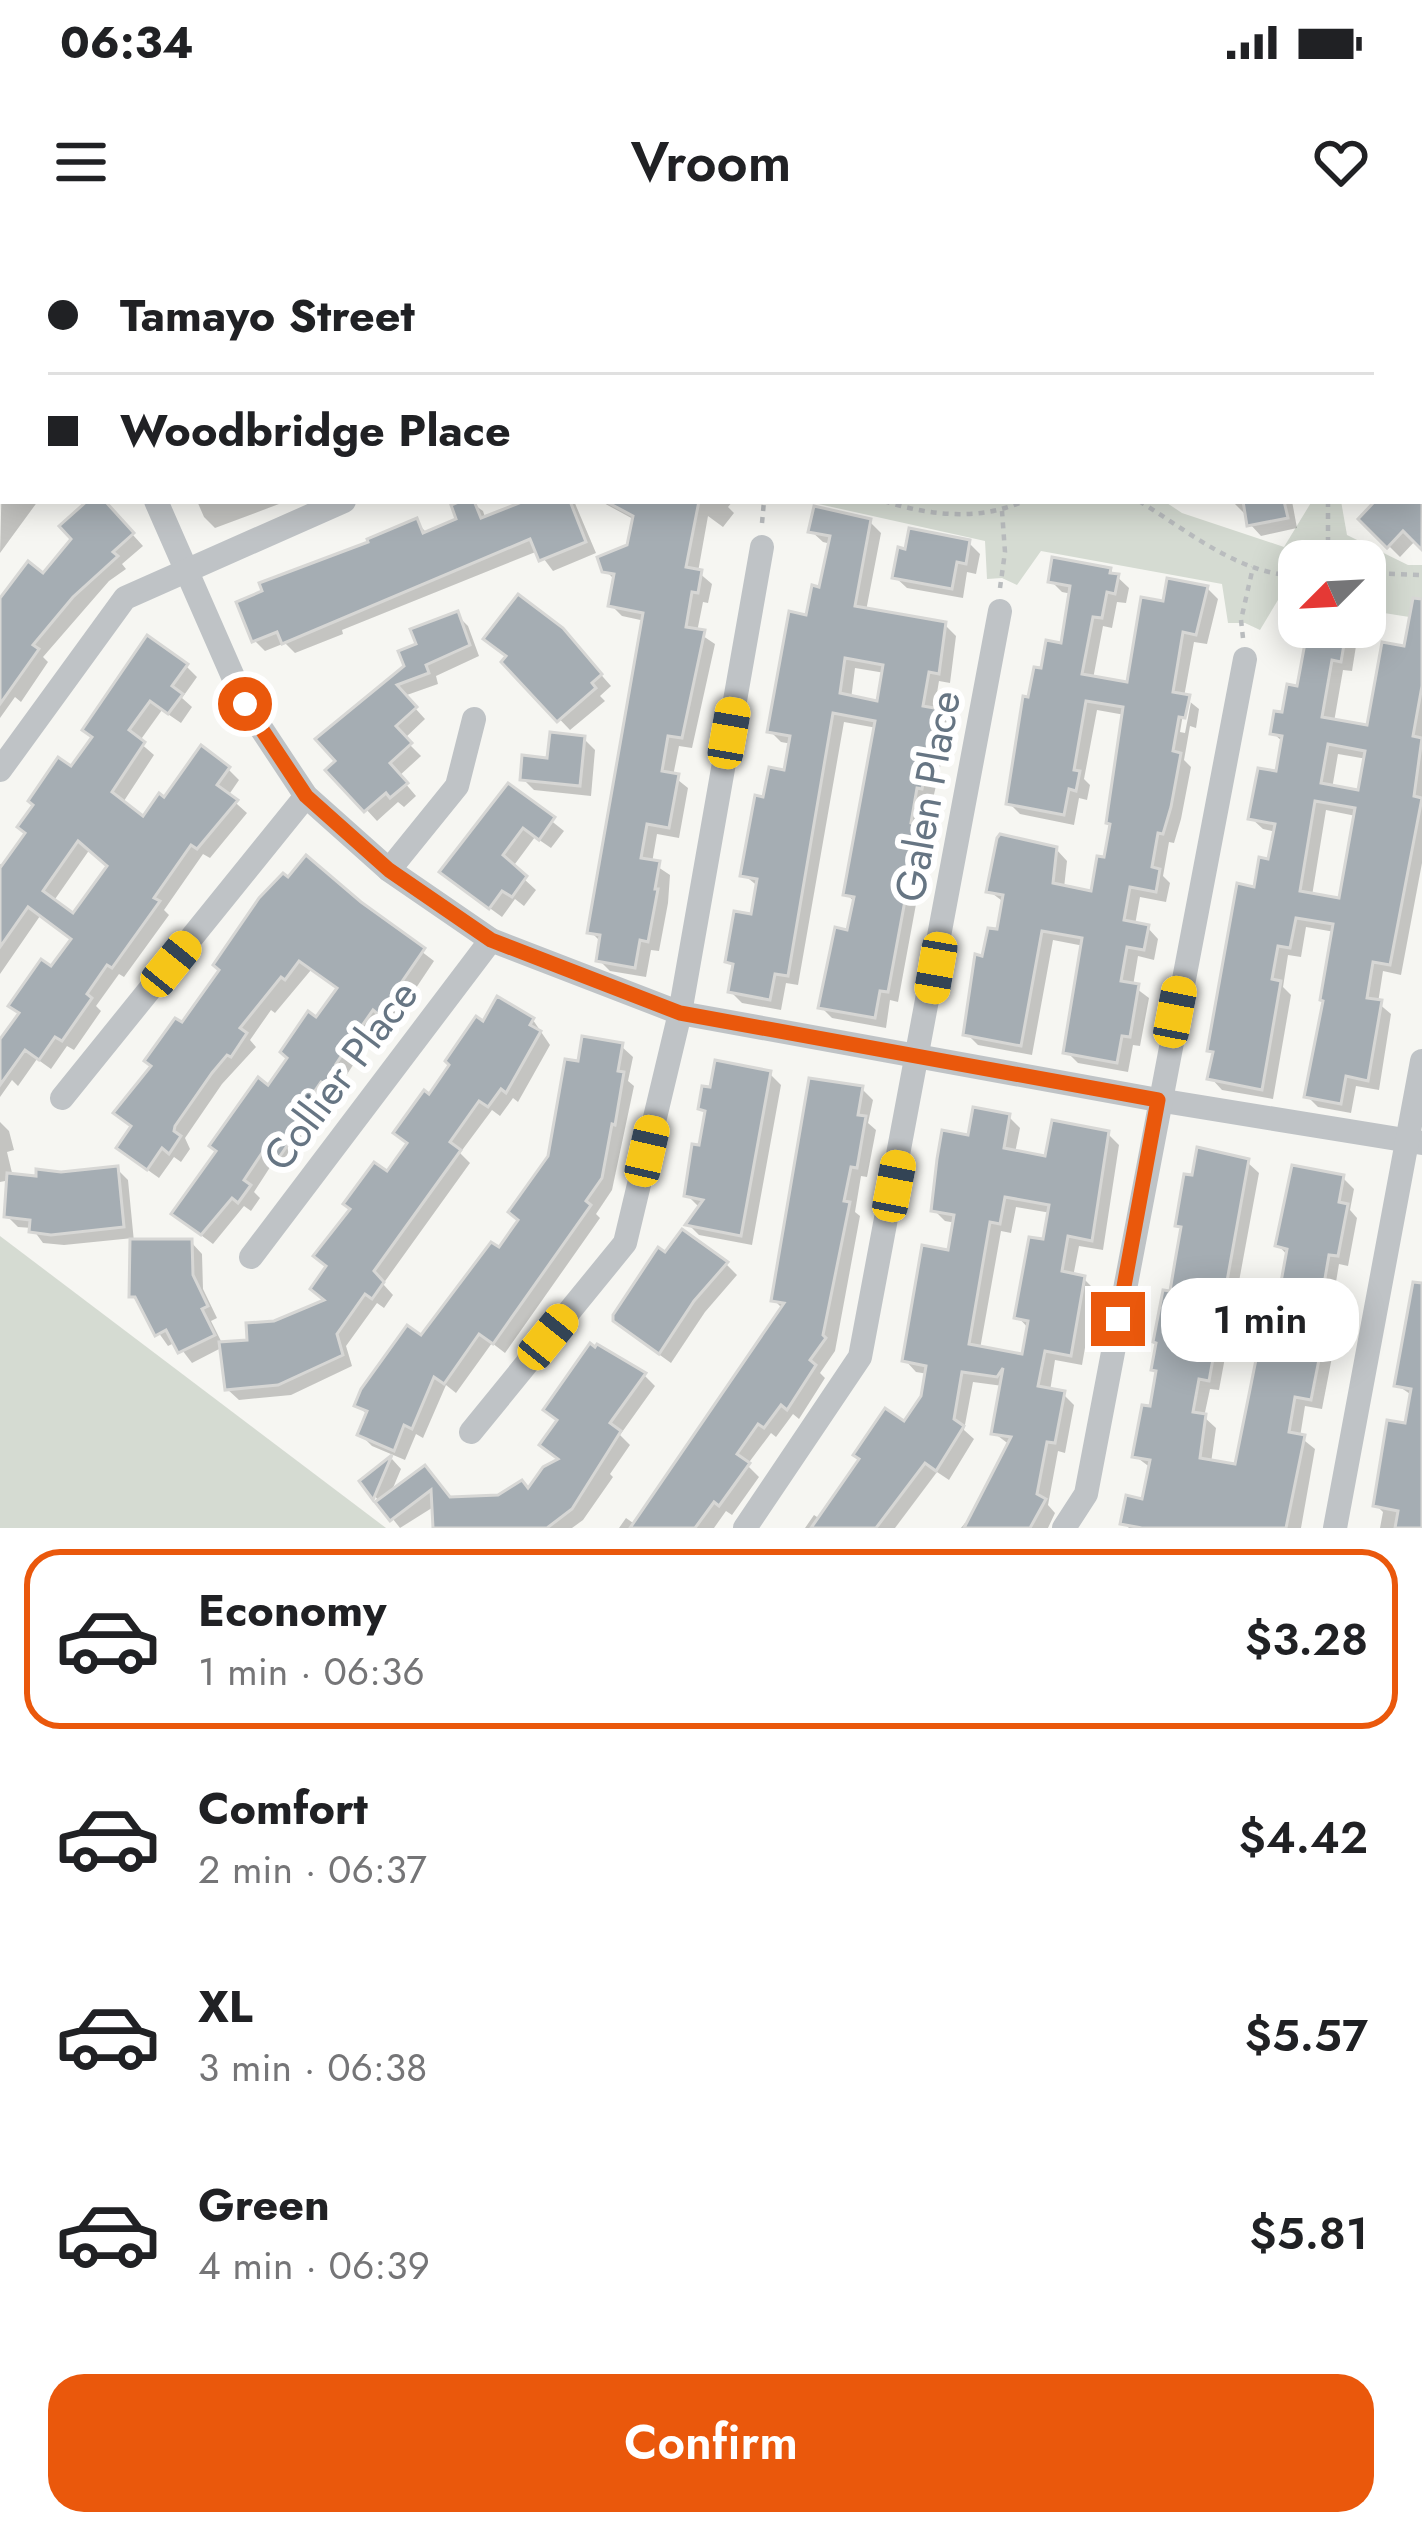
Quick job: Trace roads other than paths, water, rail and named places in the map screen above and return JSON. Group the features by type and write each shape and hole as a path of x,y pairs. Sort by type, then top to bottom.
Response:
{"street":[{"path":"157,504 245,704 306,796 389,870 491,940 680,1013 1158,1100 1416,1141"},
{"path":"0,770 125,598 337,504"},
{"path":"472,1432 625,1243 680,1013 762,547"},
{"name":"Galen Place","path":"745,1528 860,1357 920,1058 1000,611"},
{"path":"1064,1528 1086,1493 1245,659"},
{"path":"389,870 457,785 474,719"},
{"path":"62,1098 306,796"},
{"name":"Collier Place","path":"251,1257 491,940"},
{"path":"1335,1528 1416,1141 1422,1061"}]}
